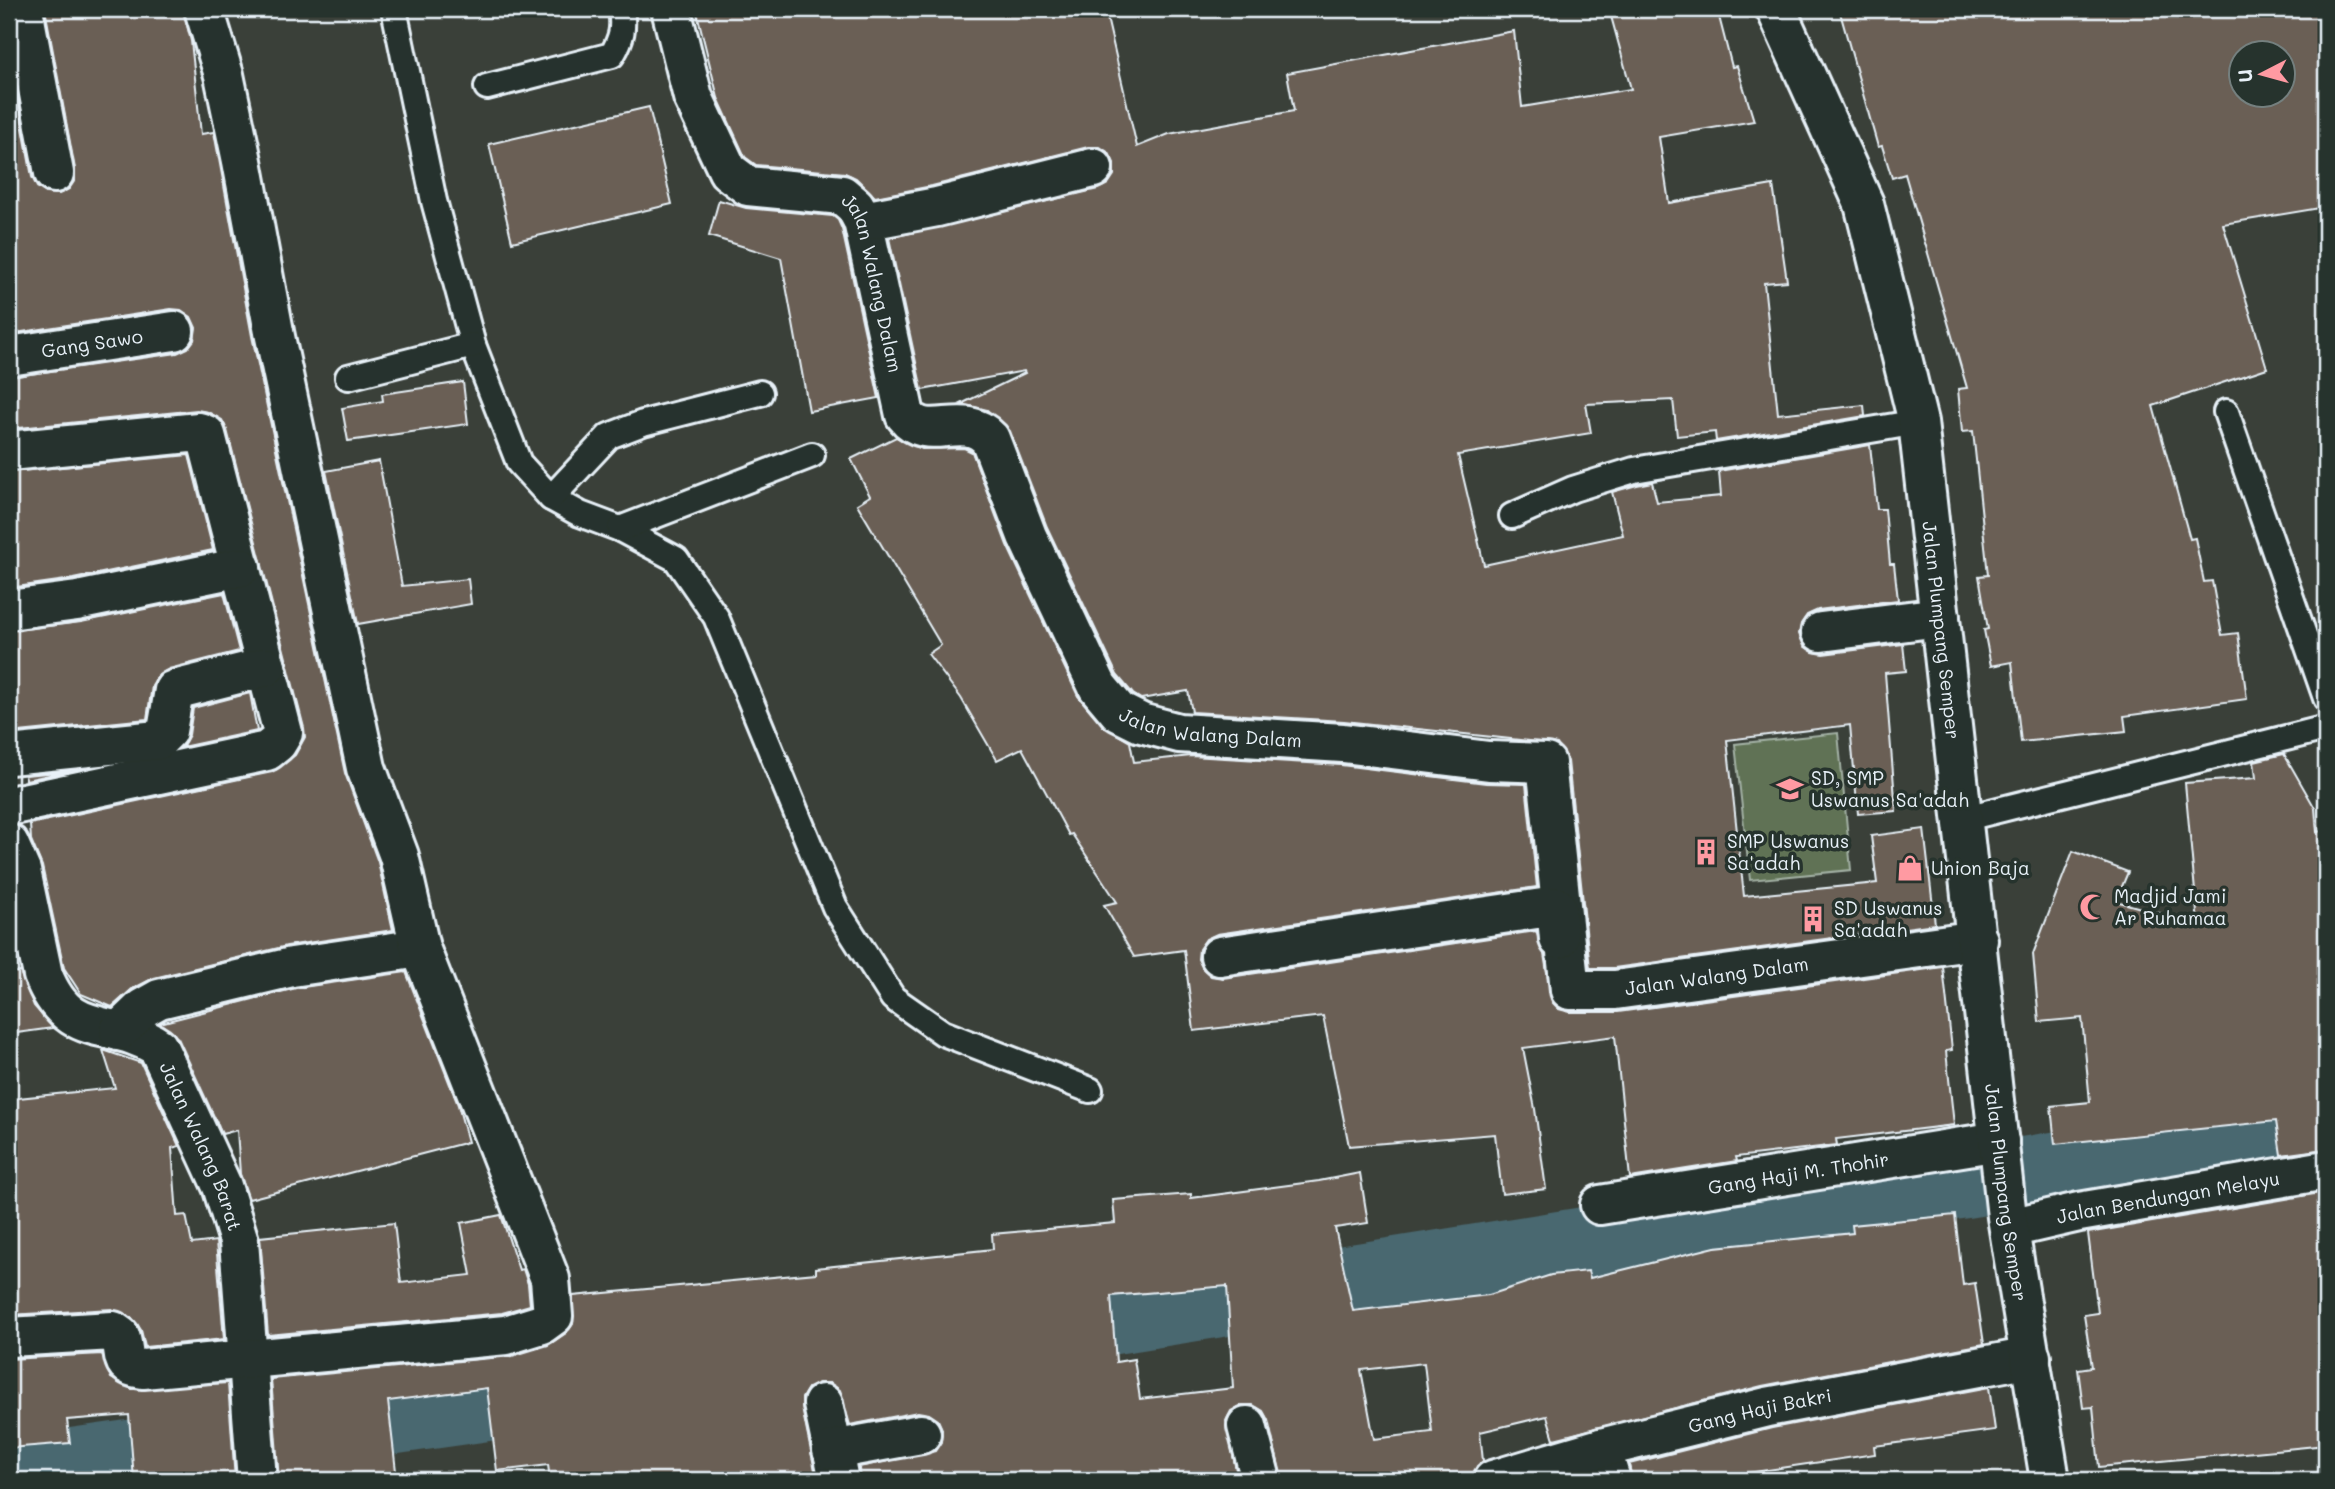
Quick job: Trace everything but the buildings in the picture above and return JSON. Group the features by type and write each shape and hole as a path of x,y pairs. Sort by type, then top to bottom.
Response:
{"street":[{"path":"23,9 54,173"},
{"path":"9,1337 113,1331 120,1336 126,1363 131,1368 143,1370 506,1335 542,1324 553,1316 554,1299 550,1279 420,948 399,856 366,768 276,345 240,149 224,75 204,9"},
{"name":"Jalan Walang Dalam","path":"671,9 693,97 728,171 748,186 842,195 855,206 863,221 905,415 912,424 923,428 968,424 982,431 990,439 1027,536 1098,687 1119,712 1141,723 1179,733 1343,743 1489,761 1546,763 1570,989 1615,990 1978,940"},
{"name":"Jalan Plumpang Semper","path":"1776,9 1864,204 1918,422 2009,1223 2050,1480"},
{"path":"863,221 937,207 1093,168"},
{"name":"Gang Sawo","path":"9,356 174,331"},
{"path":"9,450 203,433 209,439 283,733 277,743 267,751 9,806"},
{"path":"9,610 77,601 241,567"},
{"path":"1821,632 1940,617"},
{"path":"9,755 158,740 167,731 174,690 266,667"},
{"name":"Jalan Walang Barat","path":"9,844 21,871 43,975 50,991 85,1025 140,1036 158,1047 222,1186 239,1241 256,1470"},
{"path":"1220,956 1556,906 1562,983 1570,989"},
{"path":"119,1031 143,1009 159,999 292,967 420,948"},
{"name":"Gang Haji M. Thohir","path":"1600,1205 2001,1153"},
{"name":"Jalan Bendungan Melayu","path":"2009,1223 2326,1170"},
{"name":"Gang Haji Bakri","path":"1493,1480 1606,1464 1767,1406 2031,1357"},
{"path":"823,1404 835,1465 921,1434"},
{"path":"1247,1426 1261,1480"}],"lane":[{"path":"394,9 434,201 473,345 519,463 551,498 580,514 620,529 676,559 716,617 835,908 893,998 943,1032 1090,1090"},
{"path":"486,87 612,55 621,41 624,26 621,9"},
{"path":"348,377 473,345"},
{"path":"551,498 609,436 643,423 760,393"},
{"path":"2227,412 2326,698"},
{"path":"1512,516 1573,489 1634,470 1918,422"},
{"path":"620,529 812,455"},
{"path":"1962,819 2326,728"}],"green space":[{"path":"1838,733 1851,870 1750,880 1735,744"}],"waterway":[{"path":"1015,1334 2273,1133 2326,1128"},
{"path":"9,1473 586,1391"}],"place":[{"name":"SD, SMP Uswanus Sa'adah","path":"1790,789"},
{"name":"SMP Uswanus Sa'adah","path":"1706,852"},
{"name":"Union Baja","path":"1910,868"},
{"name":"Madjid Jami Ar Ruhamaa","path":"2093,907"},
{"name":"SD Uswanus Sa'adah","path":"1813,919"}]}
